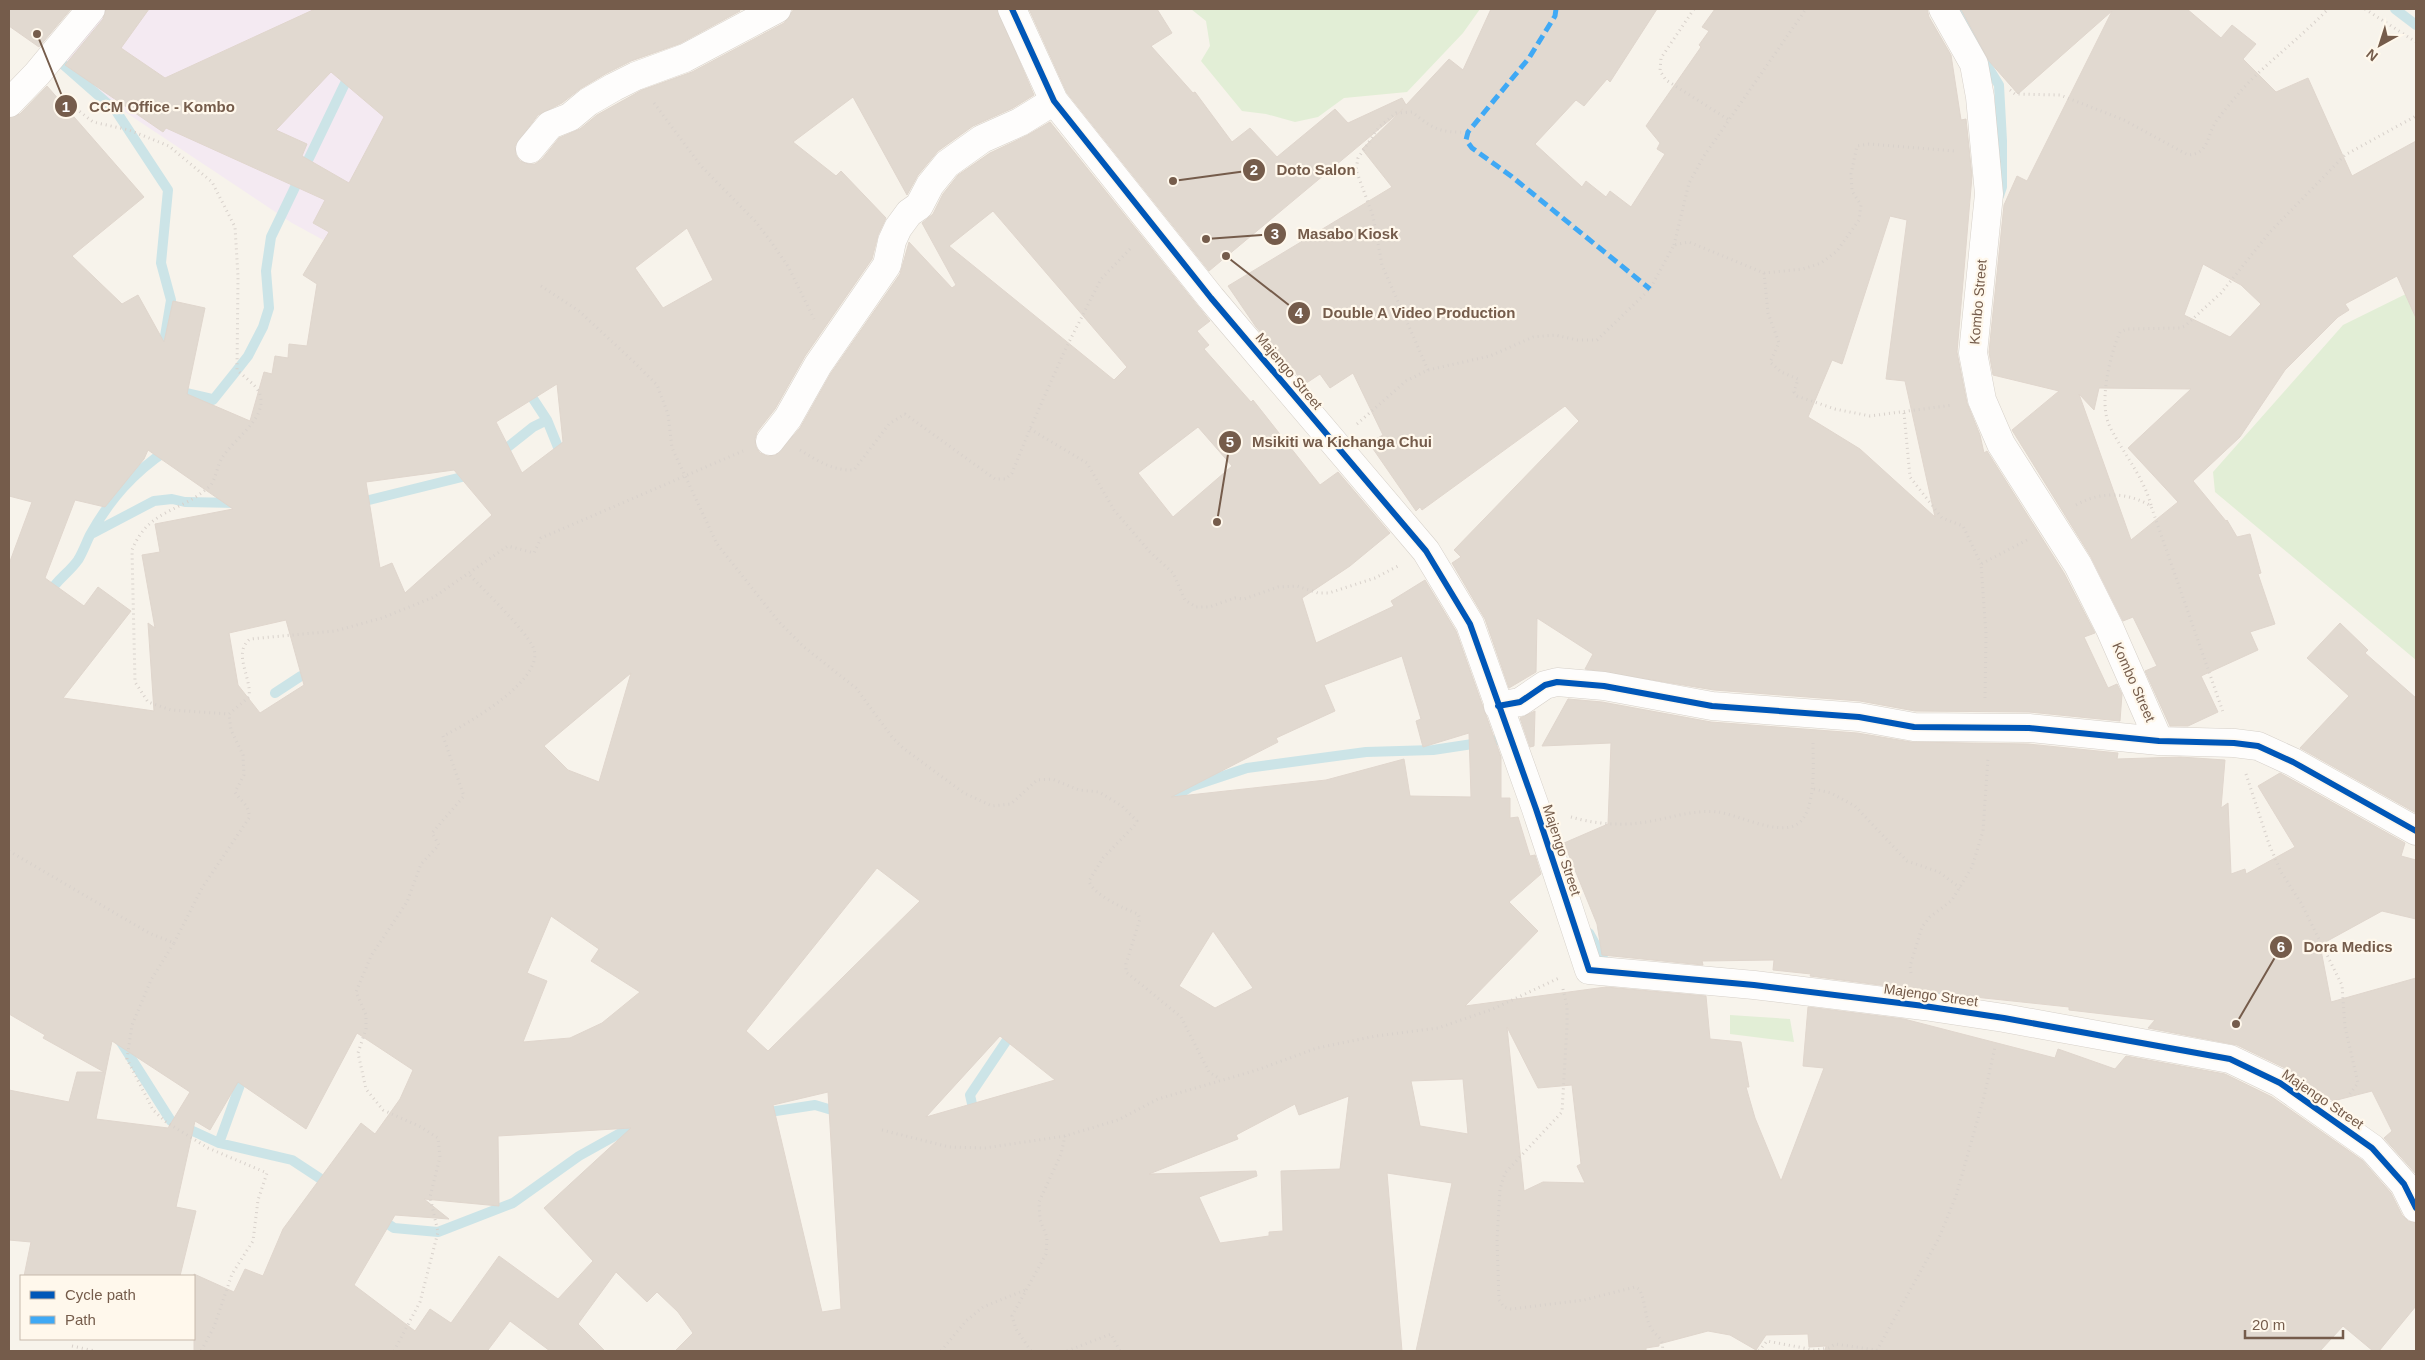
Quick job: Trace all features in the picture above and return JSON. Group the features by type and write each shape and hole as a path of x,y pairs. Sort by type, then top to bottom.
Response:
{"street":[{"path":"9,103 37,74 91,9"},
{"path":"530,149 550,125 570,117 588,102 636,76 686,58 777,9"},
{"name":"Majengo Street","path":"1012,9 1054,101 1155,229 1426,551 1470,624 1536,809 1589,970 1754,985 1924,1006 2004,1018 2230,1059 2280,1083 2372,1148 2404,1184 2416,1208"},
{"name":"Kombo Street","path":"1943,9 1974,64 1986,155 1989,194 1973,353 1982,400 2001,444 2078,565 2110,629 2160,741"},
{"path":"770,441 788,418 829,349 887,265 892,241 898,228 909,213 919,206 930,185 947,164 982,139 1020,122 1054,101"},
{"path":"1498,706 1520,702 1546,685 1557,682 1604,686 1712,706 1760,712 1809,712 1914,727 2029,728 2160,741 2234,743 2258,746 2293,762 2416,830"}],"path":[{"path":"1694,9 1661,58 1660,71 1666,80 1729,120"},
{"path":"1334,444 1406,381 1428,370 1490,356 1533,337 1556,335 1577,340 1597,340 1650,289 1674,245 1689,183 1729,120 1806,9"},
{"path":"2008,88 2015,94 2060,95 2124,120 2188,155 2195,154 2203,149 2215,122 2251,80 2328,9"},
{"path":"2365,9 2416,42"},
{"path":"37,74 72,107 93,122 129,130 169,146 212,182 235,227 238,276 237,370 258,391 262,407 259,416 221,458 211,484 150,522 139,534 132,550 136,682 148,702 171,710 229,714 249,697 250,689 241,651 243,645 250,639 335,631 434,597 508,546 534,553 541,538 770,441 788,444 828,467 842,471 854,470 889,424 905,414 995,479 1006,479 1012,473 1030,429 1101,279 1155,229"},
{"path":"636,76 674,132 701,166 756,222 790,268 829,349"},
{"path":"1428,370 1382,265 1373,216 1356,170 1358,158 1379,127 1396,113 1412,112 1430,126 1445,133 1468,132"},
{"path":"2348,1096 2358,1083 2345,1027 2342,985 2305,911 2281,872 2269,844 2147,491 2109,425 2105,409 2105,392 2120,332 2127,329 2180,328 2185,326 2216,298 2270,232 2346,155 2416,116"},
{"path":"1674,245 1689,242 1764,273 1803,269 1821,263 1837,252 1859,220 1861,205 1852,190 1852,174 1857,146 1925,148 1986,155"},
{"path":"1764,273 1768,313 1779,343 1770,362 1781,372 1798,379 1794,392 1797,396 1835,409 1870,416 1982,400"},
{"path":"541,286 579,311 636,363 657,385 668,414 672,448 717,544 754,591 804,647 856,688 892,737 903,748 964,793 992,806 1012,804 1037,780 1052,779 1079,790 1099,792 1132,814 1137,821 1134,826 1103,858 1088,882 1104,896 1138,914 1140,919 1126,964 1126,972 1181,1017 1209,1072 1220,1079"},
{"path":"1904,412 1910,477 1942,518 1964,526 1981,564 1986,634 1984,669 1986,728 1989,745 1983,831 1972,867 1960,888 1952,900 1930,917 1922,927 1910,966 1913,991 1924,1006"},
{"path":"1030,429 1087,463 1114,510 1150,552 1173,573 1185,600 1196,607 1210,607 1235,598 1244,599 1278,587 1296,586 1318,593 1329,593 1374,578 1426,551"},
{"path":"1981,564 2053,527 2077,503 2113,493 2138,498 2151,506"},
{"path":"394,1351 420,1302 438,1232 430,1198 440,1157 438,1136 383,1110 366,1089 358,1053 366,1029 366,1015 356,992 371,956 407,902 422,864 439,845 432,833 464,796 443,736 464,726 520,684 533,668 535,657 533,647 469,574"},
{"path":"1536,809 1545,809 1577,818 1618,824 1639,823 1675,816 1717,812 1775,828 1795,826 1801,821 1814,789 1813,729 1809,712"},
{"path":"201,1351 214,1327 232,1274 253,1241 258,1200 267,1173 208,1148 166,1122 153,1110 128,1058 132,1025 151,980 174,942 202,888 249,818 250,811 247,805 235,792 244,775 243,755 231,730 229,714"},
{"path":"1814,789 1831,792 1854,806 1907,861 1939,872 1960,888"},
{"path":"9,851 149,933 174,942"},
{"path":"882,1130 949,1147 985,1148 1065,1136 1118,1120 1158,1099 1220,1079 1256,1070 1317,1048 1376,1036 1438,1028 1493,1009 1558,979 1589,970"},
{"path":"1558,979 1565,993 1567,1006 1562,1112 1505,1174 1500,1189 1497,1240 1499,1300 1504,1307 1511,1309 1584,1300 1635,1287 1642,1294 1649,1325 1660,1336 1663,1343 1662,1351"},
{"path":"1759,1351 1767,1341 1814,1350 1835,1344 1877,1350 1924,1270 1956,1196 2004,1018"},
{"path":"1032,1351 1016,1329 1012,1316 1046,1254 1047,1237 1040,1220 1039,1202 1061,1154 1065,1136"},
{"path":"941,1351 966,1321 983,1307 1026,1289"},
{"path":"1067,1351 1111,1334 1120,1351"},
{"path":"72,1346 95,1351"}],"shaded area":[{"path":"99,9 511,9 460,53 360,260 292,223 56,66"}],"green space":[{"path":"1191,9 1480,9 1463,33 1407,92 1344,98 1318,117 1295,122 1266,114 1242,111 1201,61 1210,46 1206,21"},
{"path":"2416,289 2416,660 2215,492 2213,472 2343,325"},
{"path":"1730,1015 1790,1019 1794,1042 1730,1034"}],"building":[{"path":"9,9 71,9 39,47 9,26"},
{"path":"106,9 149,9 121,48 165,78 315,9 739,9 740,11 679,44 631,61 607,73 580,89 562,103 538,115 515,146 516,155 520,161 535,164 542,159 559,138 580,129 597,115 642,90 692,72 784,23 794,9 997,9 1034,95 1013,108 973,126 938,151 918,175 907,195 853,97 793,142 836,176 841,171 886,218 878,235 872,259 805,356 775,409 757,432 755,439 756,447 760,453 768,456 776,455 800,428 831,373 900,274 909,242 952,288 956,285 922,223 933,214 943,194 958,175 990,153 1050,122 1210,321 1197,331 1209,345 1204,349 1251,402 1253,400 1320,485 1338,472 1390,533 1350,566 1302,598 1316,643 1394,606 1391,601 1425,580 1456,631 1501,757 1501,798 1510,798 1510,818 1518,817 1530,856 1535,855 1541,874 1509,902 1538,931 1465,1006 1606,987 1706,996 1710,1039 1741,1042 1749,1087 1746,1087 1755,1118 1781,1181 1824,1068 1803,1066 1808,1007 1904,1019 2055,1058 2058,1049 2115,1069 2126,1056 2225,1074 2272,1097 2362,1160 2391,1193 2402,1215 2408,1221 2416,1223 2416,1306 2379,1351 2373,1351 2343,1326 2320,1351 1825,1351 1826,1346 1809,1347 1808,1334 1766,1335 1756,1350 1730,1335 1708,1331 1659,1344 1659,1346 1646,1348 1646,1351 1416,1351 1452,1183 1387,1173 1402,1351 675,1351 693,1333 678,1312 657,1292 647,1302 616,1272 578,1324 605,1351 550,1351 510,1321 488,1350 491,1351 194,1351 194,1274 234,1292 245,1269 263,1276 283,1229 361,1123 375,1134 400,1099 413,1070 357,1033 306,1129 238,1082 210,1130 195,1121 176,1207 196,1211 180,1275 24,1275 31,1242 9,1240 9,1090 69,1102 77,1072 104,1072 43,1038 45,1035 9,1014 9,564 32,502 9,496 9,118 20,114 47,86 144,197 72,256 122,304 138,295 164,342 173,301 205,308 187,394 250,421 264,372 272,374 275,356 288,358 289,344 307,346 317,284 303,275 329,232 313,223 325,200 166,128 163,132 65,65 103,19","holes":["331,72 384,117 349,183 302,156 307,144 276,130","993,211 1127,367 1114,380 949,246","687,228 713,280 663,308 635,268","557,384 563,442 522,473 496,422","1198,427 1232,466 1173,517 1138,473","148,450 233,509 155,524 160,552 142,555 155,628 148,623 154,711 63,698 131,611 98,587 84,606 45,578 75,500 105,507 144,459","454,470 492,515 405,593 392,563 380,568 366,482","286,620 304,685 260,713 238,685 229,633","1402,656 1421,719 1416,721 1423,747 1469,733 1471,797 1410,796 1404,759 1326,780 1171,797 1278,742 1276,738 1335,711 1324,685","631,673 599,782 568,770 544,746","877,868 920,901 768,1051 746,1031","551,916 599,949 591,961 640,992 602,1023 570,1038 523,1042 547,981 527,973","1213,931 1253,988 1215,1008 1179,986","1507,1027 1538,1088 1572,1085 1581,1164 1577,1166 1585,1183 1543,1182 1524,1191","1000,1036 1055,1080 926,1117","112,1041 190,1092 168,1128 96,1119","1463,1079 1468,1134 1420,1126 1411,1081","828,1092 841,1309 822,1312 773,1105","1349,1096 1340,1169 1281,1171 1283,1231 1269,1232 1269,1236 1220,1243 1199,1197 1257,1176 1256,1171 1149,1174 1238,1139 1236,1135 1295,1104 1299,1115","631,1128 544,1208 593,1261 558,1299 499,1256 451,1323 430,1309 415,1331 354,1285 395,1215 449,1219 424,1199 499,1206 498,1136"]},
{"path":"1029,9 1157,9 1172,33 1151,46 1193,93 1195,92 1232,142 1250,128 1277,157 1335,109 1348,123 1402,98 1406,105 1449,59 1463,70 1491,9 1657,9 1610,82 1607,79 1584,106 1576,100 1535,144 1582,187 1586,181 1606,197 1610,191 1631,207 1665,154 1657,149 1660,143 1646,126 1701,47 1699,45 1709,31 1702,27 1715,9 1927,9 1929,17 1951,55 1961,120 1966,119 1972,176 1957,352 1967,403 1980,435 1984,453 1987,451 2064,573 2095,633 2084,637 2108,688 2117,684 2122,694 2120,721 2029,712 1915,711 1860,701 1714,690 1585,669 1593,654 1537,618 1536,672 1509,688 1485,619 1452,563 1461,557 1454,550 1579,421 1565,406 1422,510 1420,507 1416,511 1369,443 1383,435 1353,373 1330,388 1320,374 1305,384 1256,327 1228,286 1392,187 1362,149 1403,109 1209,271 1067,93","holes":["1890,216 1907,220 1886,379 1905,381 1935,517 1860,449 1808,417 1832,360 1842,364"]},
{"path":"1961,9 2187,9 2221,38 2232,25 2256,44 2243,59 2276,92 2308,78 2352,176 2416,141 2416,318 2397,276 2345,304 2349,310 2338,317 2285,370 2240,437 2193,481 2227,520 2237,537 2250,534 2261,573 2258,574 2275,624 2250,632 2258,650 2201,676 2218,712 2188,726 2170,726 2145,671 2157,666 2133,617 2123,621 2091,557 2012,430 2059,391 1993,375 1989,352 2004,205 2017,176 2027,181 2112,11 2018,94 1989,61","holes":["2203,264 2241,285 2261,304 2230,337 2184,315","2099,388 2191,389 2128,448 2178,502 2131,540 2079,394 2094,410"]},
{"path":"2340,623 2368,650 2365,653 2416,698 2416,813 2300,748 2349,696 2307,658"},
{"path":"1568,699 1602,702 1711,722 1857,733 1911,742 2028,744 2118,753 2117,759 2180,757 2225,760 2221,808 2228,803 2231,874 2245,869 2246,874 2295,847 2258,786 2280,773 2405,843 2401,856 2416,860 2416,919 2382,911 2320,945 2331,1002 2416,978 2416,1174 2384,1138 2392,1131 2372,1091 2333,1101 2289,1070 2237,1045 2148,1028 2155,1020 2069,1010 2069,1007 1810,976 1811,974 1773,970 1774,960 1702,961 1703,965 1602,955 1597,924 1564,843 1608,824 1611,743 1542,746"},
{"path":"1535,711 1534,746 1530,747 1520,718"}],"waterway":[{"path":"1962,9 1988,67 1999,85 2002,141 2002,187 1999,196"},
{"path":"2395,9 2416,25"},
{"path":"61,55 58,60 116,111 168,190 161,263 171,300 162,354"},
{"path":"197,411 205,402 213,400 248,356 263,327 269,308 266,271 271,237 350,73"},
{"path":"526,388 547,420 562,457"},
{"path":"174,390 213,399"},
{"path":"499,454 533,427 547,420"},
{"path":"48,595 78,560 90,535 114,498 143,468 167,450"},
{"path":"357,503 462,477 472,471"},
{"path":"93,533 154,501 172,499 185,502 237,503"},
{"path":"275,693 301,676 314,676"},
{"path":"1165,803 1190,787 1247,768 1366,752 1433,750 1499,740"},
{"path":"1589,933 1605,962 1612,963"},
{"path":"1935,993 1956,997"},
{"path":"975,1117 970,1095 1013,1031"},
{"path":"119,1039 171,1121 219,1143 292,1160 330,1185"},
{"path":"219,1143 245,1071"},
{"path":"763,1113 815,1105 842,1113"},
{"path":"379,1218 394,1228 438,1232 513,1203 579,1156 640,1122"}],"marked path":[{"path":"1556,9 1555,16 1529,58 1468,132 1466,140 1472,148 1511,176 1650,289"}],"cycle path":[{"path":"1012,9 1054,101 1211,298 1426,551 1470,624 1536,809 1589,970 1754,985 1924,1006 2004,1018 2230,1059 2280,1083 2372,1148 2404,1184 2416,1208"},
{"path":"1498,706 1520,702 1545,685 1557,682 1604,686 1712,706 1859,717 1914,727 2029,728 2159,741 2234,743 2258,746 2293,762 2416,831"}],"place":[{"name":"CCM Office - Kombo","path":"37,34"},
{"name":"Doto Salon","path":"1173,181"},
{"name":"Masabo Kiosk","path":"1206,239"},
{"name":"Double A Video Production","path":"1226,256"},
{"name":"Msikiti wa Kichanga Chui","path":"1217,522"},
{"name":"Dora Medics","path":"2236,1024"}]}
